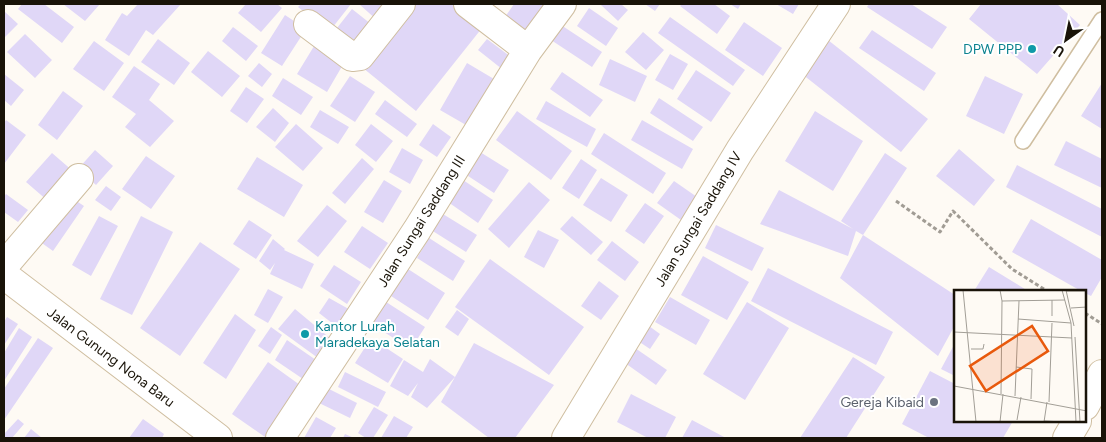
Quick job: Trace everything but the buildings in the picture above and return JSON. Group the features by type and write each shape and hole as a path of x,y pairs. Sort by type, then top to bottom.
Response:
{"street":[{"path":"308,24 352,57 357,58 401,4"},
{"path":"468,4 528,50"},
{"name":"Jalan Sungai Saddang III","path":"280,438 417,230 528,50 562,4"},
{"name":"Jalan Sungai Saddang IV","path":"566,438 740,150 836,4"},
{"path":"4,266 79,178"},
{"name":"Jalan Gunung Nona Baru","path":"4,275 218,438"},
{"path":"1086,404 1102,374"},
{"path":"1067,438 1076,422"}],"lane":[{"path":"1023,141 1102,20"}],"path":[{"path":"896,200 940,232 953,211 1012,269 1045,290"},
{"path":"1086,314 1102,324"}],"place":[{"name":"DPW PPP","path":"1032,49"},
{"name":"Kantor Lurah Maradekaya Selatan","path":"305,334"},
{"name":"Gereja Kibaid","path":"934,402"}]}
